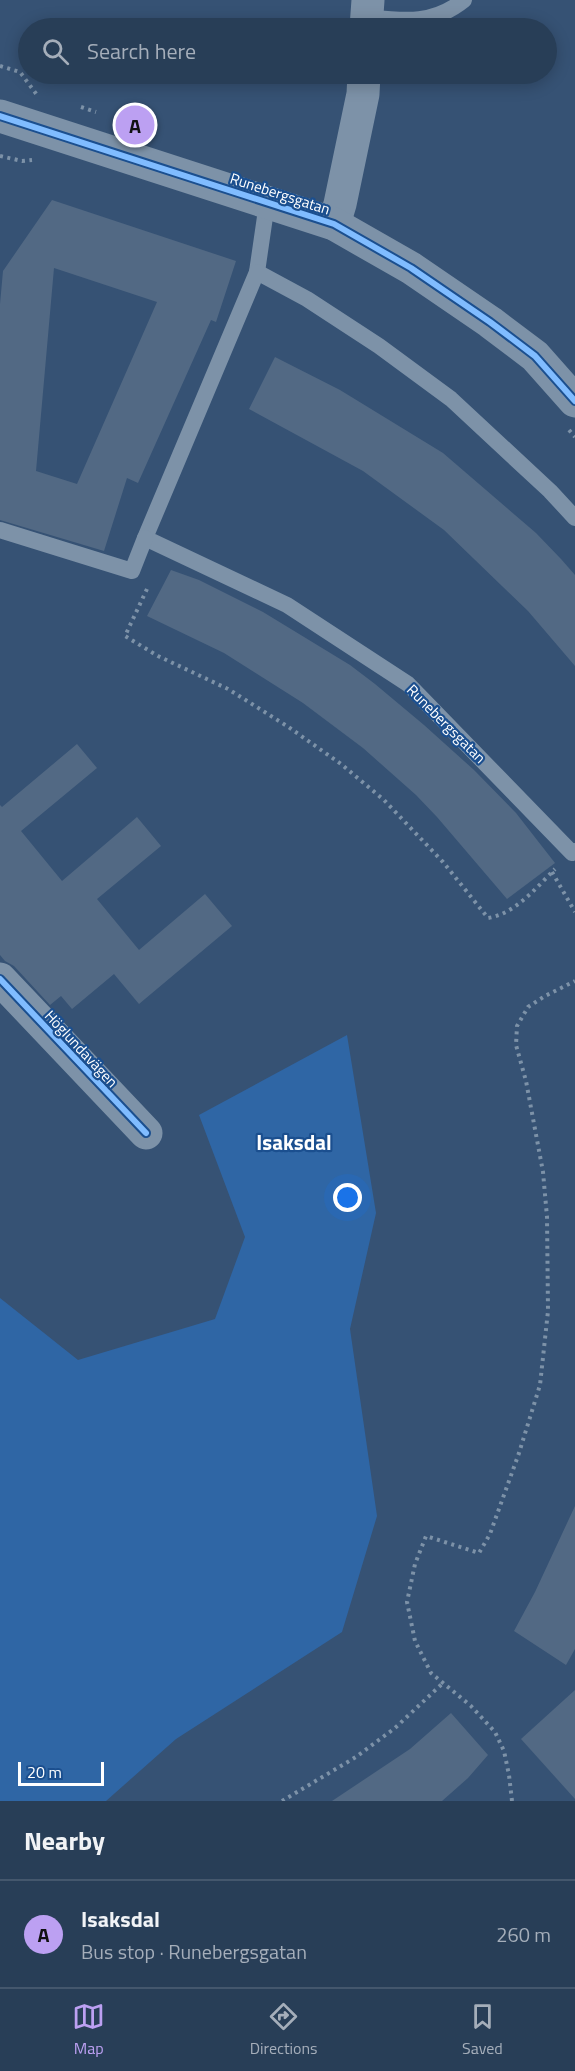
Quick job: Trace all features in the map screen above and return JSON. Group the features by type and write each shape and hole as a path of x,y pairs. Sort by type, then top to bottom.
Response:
{"street":[{"path":"334,224 364,84"},
{"name":"Runebergsgatan","path":"0,116 334,224 411,268 535,356 571,415"},
{"name":"Höglundavägen","path":"0,979 146,1133"}],"lane":[{"path":"426,18 436,16 464,0"},
{"path":"367,15 390,18"},
{"path":"0,530 132,571 257,272 267,203"},
{"path":"257,272 307,299 379,346 451,399 550,491 575,518"},
{"name":"Runebergsgatan","path":"145,538 287,605 408,684 573,852"}],"path":[{"path":"0,156 22,160 33,159"},
{"path":"571,415 575,437"},
{"path":"166,547 125,636 158,656 228,689 342,764 384,800 443,862 488,918 498,916 514,906 573,852"},
{"path":"552,872 575,912"},
{"path":"512,1801 504,1752 495,1732 471,1706 431,1673 415,1641 407,1602 415,1564 426,1536 479,1553 490,1534 540,1385 548,1311 547,1218 543,1172 526,1081 516,1045 517,1026 528,1007 575,981"},
{"path":"282,1801 366,1750 395,1728 443,1683"}],"shaded area":[{"path":"347,1035 376,1213 350,1329 377,1516 342,1632 176,1739 106,1801 0,1801 0,1298 78,1360 215,1319 245,1237 199,1115"}],"building":[{"path":"52,200 236,261 216,322 211,320 138,483 127,478 104,551 0,520 0,304 3,271","holes":["54,268 157,302 77,484 36,471"]},
{"path":"275,357 340,390 443,453 536,533 575,575 575,666 528,611 444,530 363,471 249,409"},
{"path":"171,570 199,580 263,612 350,665 375,684 474,770 516,813 555,863 507,899 437,817 363,748 303,703 224,653 147,616"},
{"path":"77,744 97,768 21,831 62,881 137,817 161,846 97,899 139,950 205,894 232,926 139,1004 114,974 72,1009 61,996 50,1005 14,966 0,955 0,805 2,807"},
{"path":"575,1506 575,1649 566,1665 514,1631"},
{"path":"575,1690 575,1799 521,1739"},
{"path":"451,1713 488,1755 468,1778 442,1801 332,1801 410,1749"}],"cycle path":[{"path":"0,116 334,224 411,268 490,322 535,356 575,401"},
{"path":"0,979 146,1133"}],"place":[{"name":"Isaksdal","path":"135,125"}],"district":[{"name":"Isaksdal","path":"294,1143"}]}
